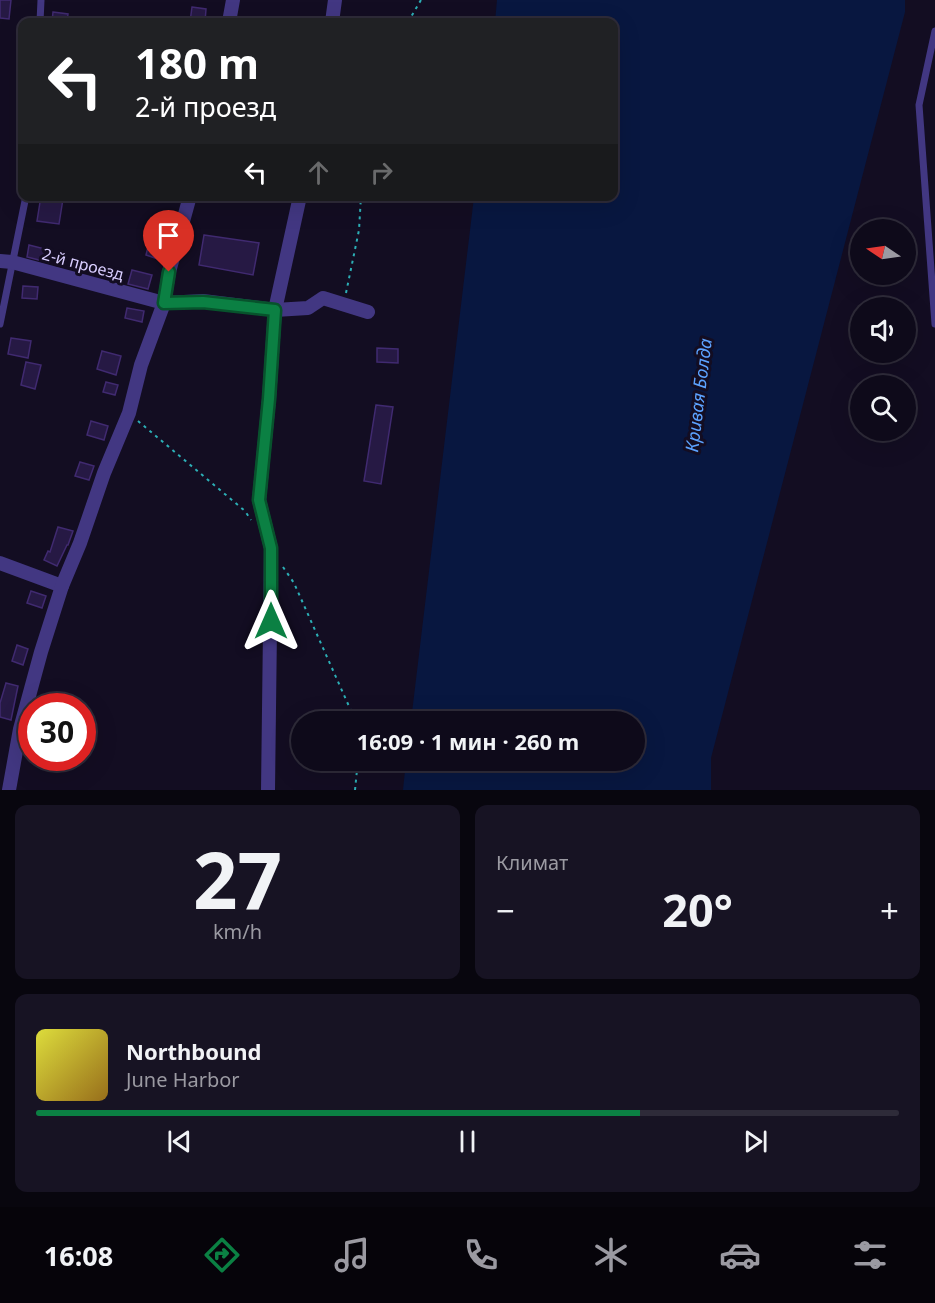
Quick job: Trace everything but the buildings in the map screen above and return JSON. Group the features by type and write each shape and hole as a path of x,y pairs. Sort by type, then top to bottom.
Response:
{"street":[{"path":"230,18 233,0"},
{"path":"333,18 335,0"},
{"path":"9,790 20,729 62,586 129,413 141,365 164,303 169,272 189,201"},
{"path":"268,790 271,548 259,500 275,310 299,201"},
{"name":"2-й проезд","path":"6,262 164,303 203,302 275,310 308,308 323,298 368,312"},
{"path":"0,563 62,586"}],"lane":[{"path":"40,18 41,0"},
{"path":"935,31 919,105 935,324"},
{"path":"0,324 6,262 24,201"}],"path":[{"path":"410,18 421,0"},
{"path":"343,304 358,230 361,201"},
{"path":"355,790 357,771"}],"water":[{"name":"Кривая Болда","path":"497,0 905,0 905,12 711,758 711,790 403,790 405,771 645,771 645,711 412,711 474,201 618,201 618,18 495,18"}],"route":[{"path":"169,272 164,303 203,302 275,310 259,500 271,548 271,621"}]}
